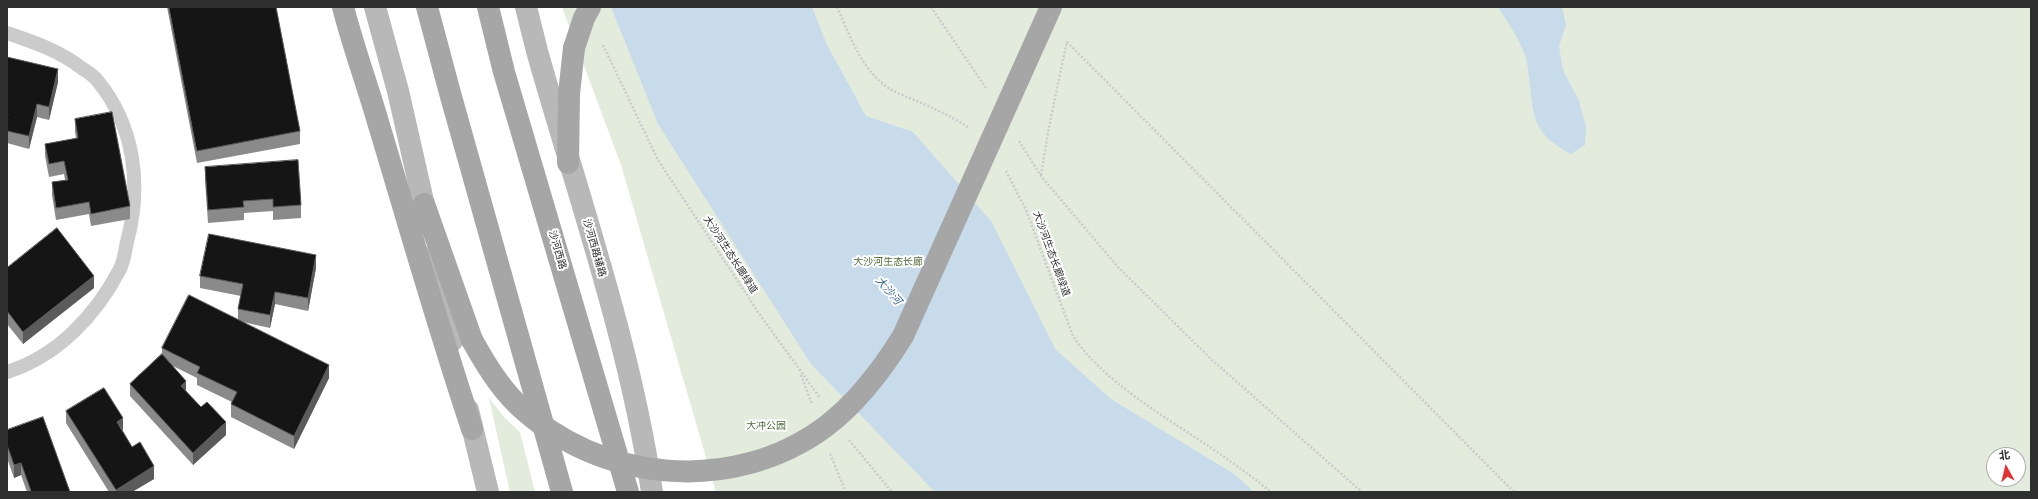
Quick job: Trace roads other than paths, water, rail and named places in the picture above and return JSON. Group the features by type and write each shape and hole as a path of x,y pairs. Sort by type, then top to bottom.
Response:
{"main road":[{"path":"343,7 351,39 378,120 438,325 472,429"},
{"path":"375,7 398,91 424,204 472,429 488,492"},
{"path":"427,7 562,492"},
{"name":"沙河西路","path":"488,7 504,72 628,492"},
{"name":"沙河西路辅路","path":"526,7 568,163 622,348 644,442 652,492"},
{"path":"568,163 569,94 574,48 584,18 590,7"},
{"path":"424,204 472,340 493,374 522,408 562,437 611,461 641,468 696,472 722,470 751,464 778,453 804,440 825,427 857,397 885,364 903,336 1051,7"}],"lane":[{"path":"7,32 40,44 64,56 96,78 116,105 127,137 135,170 135,202 130,233 120,268 106,292 69,337 40,358 7,372"}],"water":[{"name":"大沙河","path":"611,7 812,7 827,45 866,116 913,132 991,221 1056,350 1111,399 1234,474 1254,492 935,492 811,364 658,124"},
{"path":"1498,7 1562,7 1566,25 1559,46 1563,70 1579,101 1586,127 1585,145 1571,154 1558,147 1549,139 1542,132 1538,124 1532,105 1526,58 1510,25"}],"park label":[{"name":"大沙河生态长廊","path":"888,262"},
{"name":"大冲公园","path":"766,426"}]}
